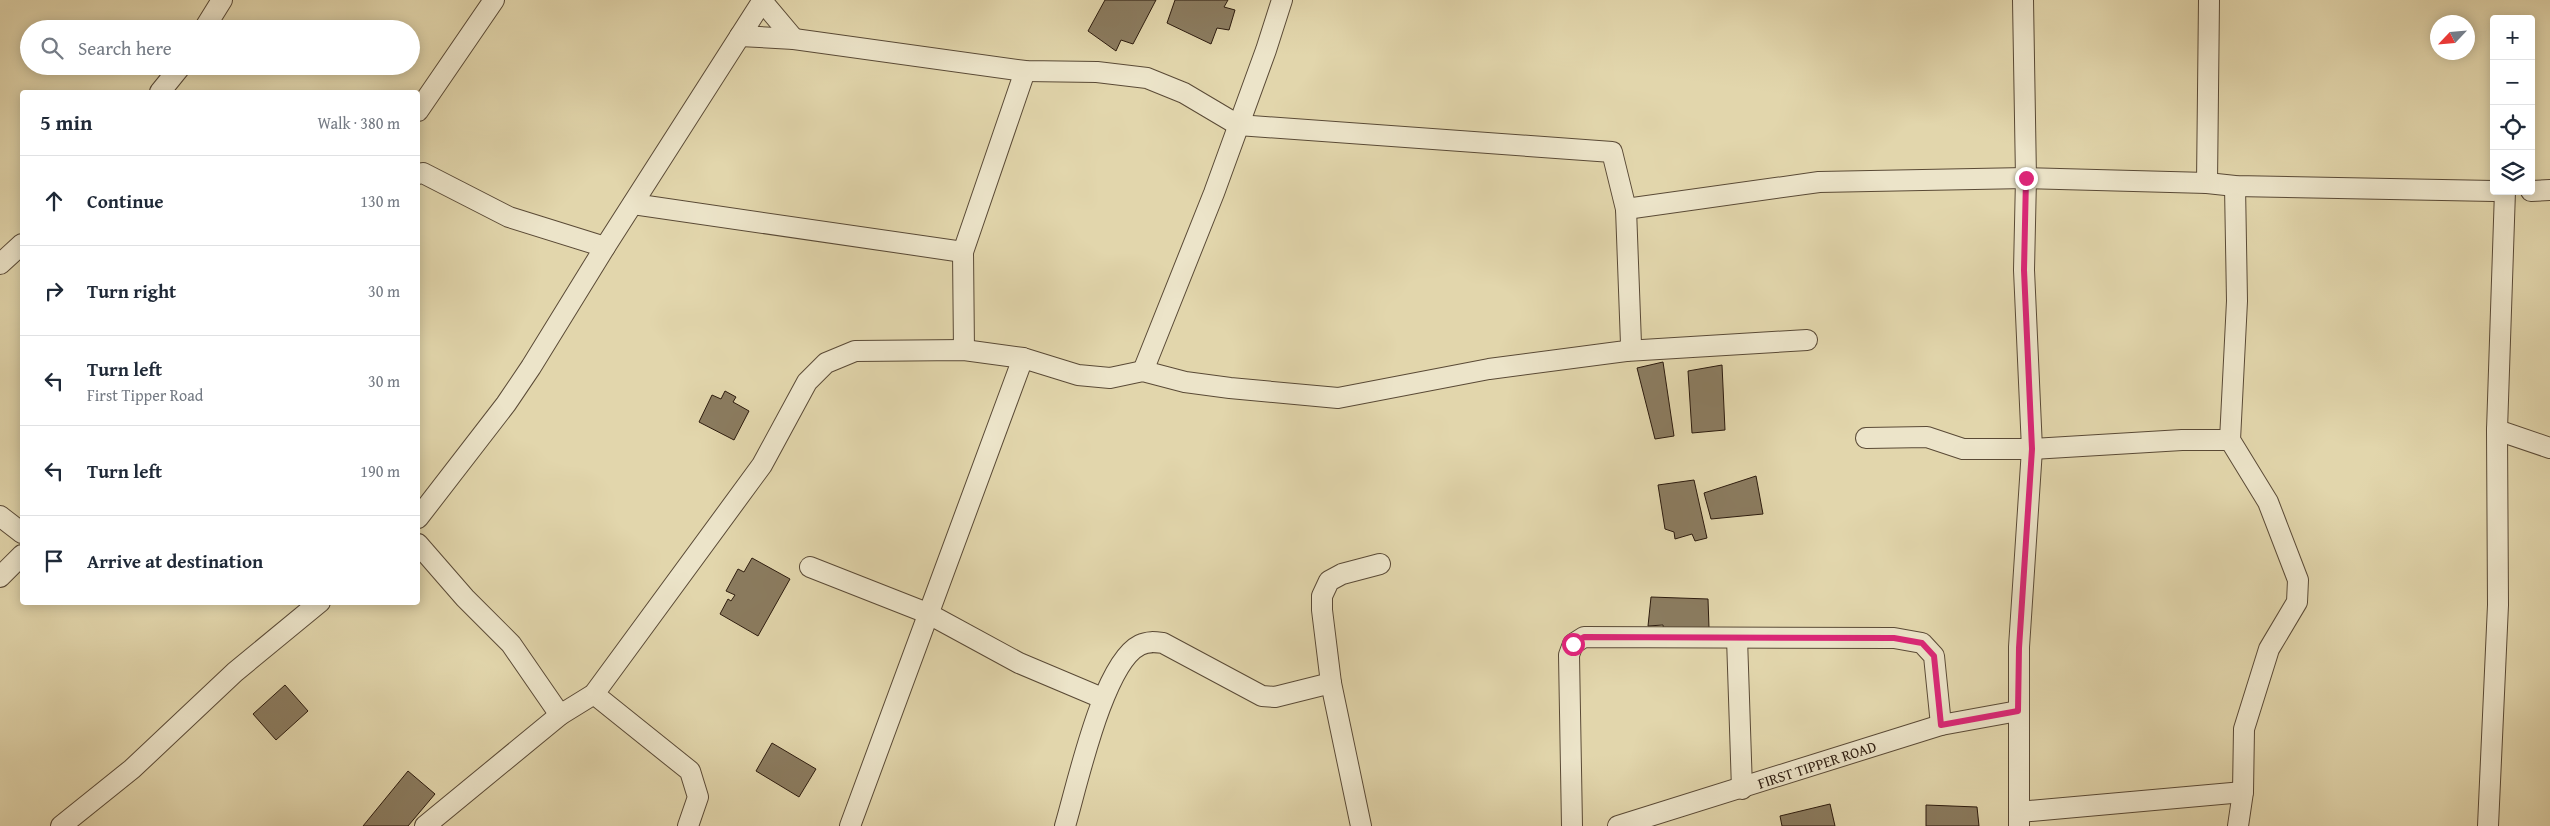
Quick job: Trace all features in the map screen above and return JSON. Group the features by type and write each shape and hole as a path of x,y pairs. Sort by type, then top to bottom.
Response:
{"street":[{"path":"210,20 222,0"},
{"path":"420,107 494,0"},
{"path":"420,515 511,397 762,0 794,39"},
{"path":"1143,371 1214,193 1266,50 1282,0"},
{"path":"2022,0 2026,178 2024,270 2032,449 2019,648 2019,819 2243,792"},
{"path":"2207,183 2209,0"},
{"path":"740,36 794,39 1025,71 1097,72 1147,78 1184,93 1238,125 1612,152 1626,209 1631,344 1626,351"},
{"path":"964,350 964,252 1025,71"},
{"path":"162,90 174,75"},
{"path":"420,171 509,216 605,247"},
{"path":"1626,209 1820,182 2026,178 2207,183 2235,186 2490,191"},
{"path":"2235,186 2236,300 2230,440 2268,502 2298,580 2297,602 2268,650 2244,729 2243,792 2238,826"},
{"path":"2535,191 2550,190"},
{"path":"2488,826 2498,605 2497,430 2505,195"},
{"path":"633,204 964,252"},
{"path":"0,264 20,246"},
{"path":"425,826 560,715 594,694 762,464 807,382 826,363 855,351 964,350 1023,358 1078,375 1110,378 1143,371 1185,382 1338,398 1489,369 1626,351 1807,340"},
{"path":"850,826 927,613 984,460 996,435 1023,358"},
{"path":"2497,430 2550,448"},
{"path":"1866,438 1927,437 1963,449 2032,449 2182,440 2230,440"},
{"path":"0,516 20,531"},
{"path":"420,546 465,598 511,644 560,715"},
{"path":"0,577 20,557"},
{"path":"1361,826 1331,683 1322,596 1328,580 1342,574 1380,564"},
{"path":"810,566 927,613 1019,663 1102,698"},
{"path":"61,826 132,769 235,672 316,605"},
{"path":"1572,826 1569,656 1573,644 1584,637 1894,638 1922,643 1934,656 1941,725"},
{"path":"1737,638 1742,789"},
{"path":"1065,826 1102,698 1131,652 1140,645 1151,642 1163,643 1262,696 1275,697 1331,683"},
{"path":"594,694 690,771 698,797 688,826"},
{"name":"FIRST TIPPER ROAD","path":"1618,826 1742,789 1941,725 2018,711"}],"building":[{"path":"1105,0 1156,0 1133,44 1121,40 1116,51 1088,31"},
{"path":"1175,0 1228,0 1224,7 1235,10 1229,30 1217,28 1211,44 1167,23"},
{"path":"1663,362 1674,436 1655,439 1637,368"},
{"path":"1722,365 1725,430 1692,433 1688,371"},
{"path":"725,391 736,397 733,402 749,411 734,440 699,422 712,395 721,399"},
{"path":"1756,476 1763,514 1711,519 1704,493"},
{"path":"1694,480 1707,538 1695,541 1692,534 1675,539 1674,532 1665,529 1658,485"},
{"path":"752,558 790,579 758,636 720,614 728,599 731,601 735,595 726,591 738,569 744,572"},
{"path":"1651,597 1708,599 1709,628 1664,633 1663,625 1648,626"},
{"path":"285,685 308,711 276,740 253,714"},
{"path":"772,743 816,769 799,797 756,771"},
{"path":"408,771 435,794 408,826 363,826"},
{"path":"1830,804 1835,826 1782,826 1780,816"},
{"path":"1926,805 1977,807 1979,826 1926,826"}],"route":[{"path":"1573,644 1584,637 1894,638 1922,643 1934,656 1941,725 2018,711 2019,648 2032,449 2024,270 2026,178"}]}
